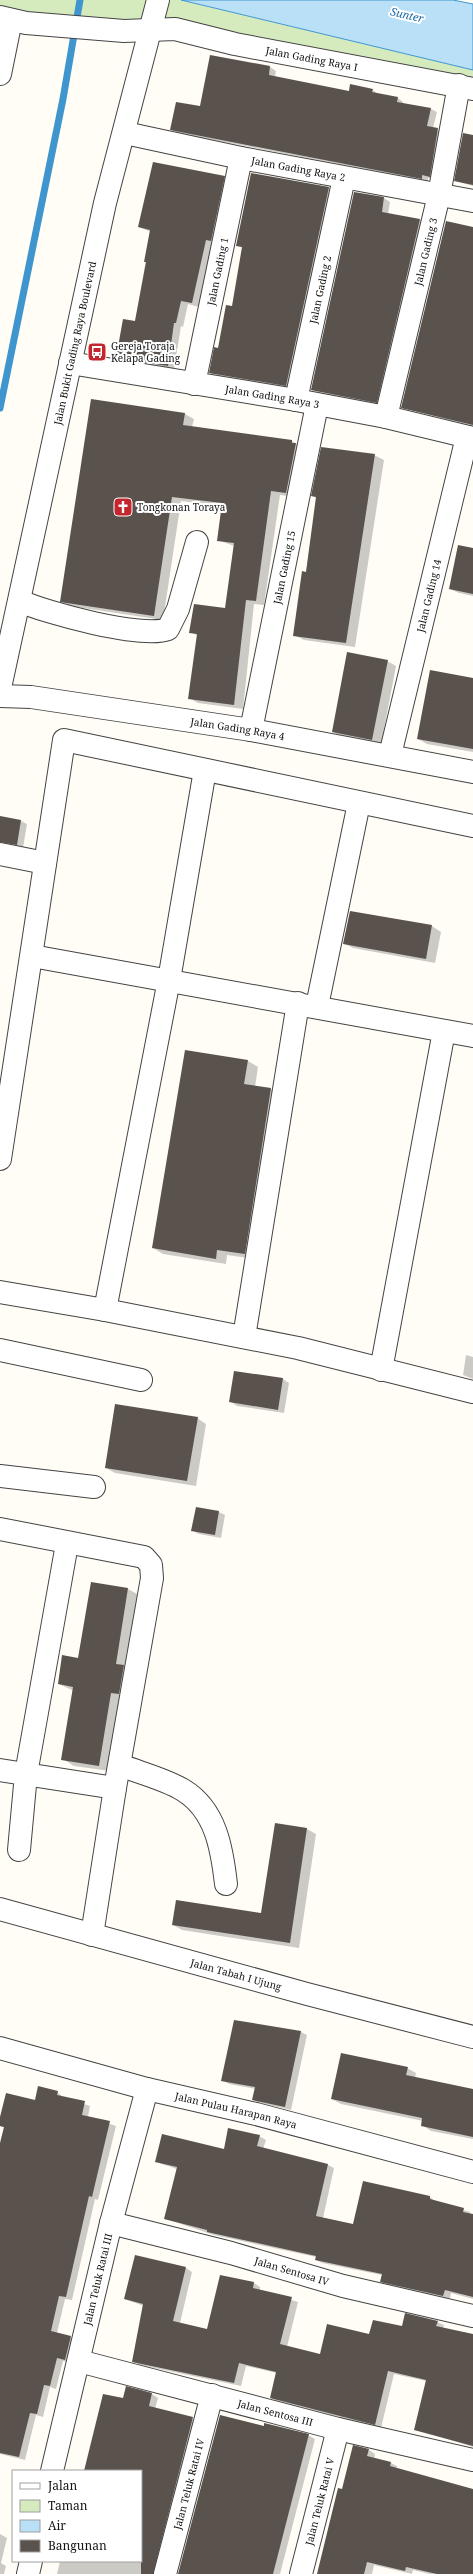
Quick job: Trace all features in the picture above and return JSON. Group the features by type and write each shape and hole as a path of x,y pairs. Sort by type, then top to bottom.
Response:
{"street":[{"name":"Jalan Gading Raya I","path":"12,20 124,31 154,17 175,29 369,70 466,87"},
{"name":"Jalan Bukit Gading Raya Boulevard","path":"0,688 105,203 125,133 154,17"},
{"path":"0,74 12,20"},
{"name":"Jalan Gading 3","path":"386,418 466,87"},
{"name":"Jalan Gading Raya 2","path":"125,133 241,158 473,201"},
{"name":"Jalan Gading 1","path":"194,384 241,158"},
{"name":"Jalan Gading 2","path":"306,403 344,178"},
{"name":"Jalan Gading Raya 3","path":"70,363 306,403 386,418 470,437"},
{"name":"Jalan Gading 15","path":"251,730 306,403"},
{"name":"Jalan Gading 14","path":"390,755 470,437"},
{"path":"20,601 39,610 141,632 161,632 168,629 178,609 196,542"},
{"name":"Jalan Gading Raya 4","path":"0,696 31,697 251,730 390,755 473,772"},
{"path":"0,1159 3,1125 26,983 32,956 64,740 359,804 473,826"},
{"path":"105,1310 169,980 205,770"},
{"path":"244,1337 308,1005 359,804"},
{"path":"0,854 45,863"},
{"path":"32,956 473,1036"},
{"path":"381,1370 444,1031"},
{"path":"0,1292 105,1310 298,1348 473,1392"},
{"path":"0,1350 141,1380"},
{"path":"0,1476 94,1487"},
{"path":"0,1529 67,1544 144,1557 151,1565 152,1578 115,1788 92,1935"},
{"path":"19,1850 26,1774 67,1544"},
{"path":"120,1765 183,1790 201,1804 221,1845 226,1884"},
{"path":"0,1770 115,1788"},
{"name":"Jalan Tabah I Ujung","path":"0,1909 473,2037"},
{"name":"Jalan Pulau Harapan Raya","path":"0,2048 146,2089 256,2114 473,2172"},
{"name":"Jalan Teluk Ratai III","path":"52,2470 111,2223 146,2089"},
{"name":"Jalan Sentosa IV","path":"111,2223 230,2253 343,2286 473,2316"},
{"name":"Jalan Sentosa III","path":"79,2361 338,2429 473,2460"},
{"name":"Jalan Teluk Ratai IV","path":"165,2574 212,2395"},
{"name":"Jalan Teluk Ratai V","path":"301,2574 338,2429"},
{"path":"28,2574 31,2562"}],"green space":[{"path":"0,0 180,0 473,70 473,88 175,29 0,17"}],"water":[{"name":"Sunter","path":"181,0 453,0 473,4 473,70"}],"building":[{"path":"210,55 270,66 269,75 349,91 350,84 373,89 372,92 398,97 397,102 431,108 427,126 438,128 430,177 422,175 422,179 170,130 176,102 200,106"},
{"path":"463,133 473,135 473,185 454,181"},
{"path":"153,162 225,176 211,241 206,240 192,303 181,301 176,323 174,323 168,366 116,358 123,319 135,321 146,262 144,262 150,230 138,227"},
{"path":"251,173 329,187 286,386 209,373 214,347 218,348 226,305 232,306 242,247 236,246"},
{"path":"354,192 384,197 382,212 420,219 377,403 311,390"},
{"path":"446,221 473,227 473,425 401,408"},
{"path":"91,399 185,413 183,425 292,440 292,443 296,443 286,493 271,491 256,601 246,600 234,705 188,699 197,634 189,633 194,604 225,608 234,543 217,541 222,503 172,497 154,616 60,602"},
{"path":"321,447 375,454 346,643 293,636 302,571 306,572 316,497 311,496"},
{"path":"458,545 473,548 473,594 449,589"},
{"path":"347,652 388,660 372,740 332,732"},
{"path":"430,670 473,678 473,749 417,739"},
{"path":"0,816 21,820 17,845 0,842"},
{"path":"350,911 432,925 426,959 343,944"},
{"path":"185,1050 248,1060 244,1084 271,1088 245,1254 217,1250 216,1259 152,1248"},
{"path":"234,1371 283,1378 278,1410 229,1402"},
{"path":"115,1404 198,1417 187,1481 105,1468"},
{"path":"196,1507 219,1511 215,1535 191,1531"},
{"path":"91,1582 128,1588 116,1664 124,1665 119,1694 111,1693 99,1766 61,1760 73,1687 58,1684 62,1655 78,1658"},
{"path":"275,1823 307,1828 290,1943 172,1925 176,1900 261,1913"},
{"path":"234,2020 301,2031 285,2107 252,2100 255,2087 221,2081"},
{"path":"341,2053 408,2067 406,2075 473,2089 473,2137 421,2126 422,2118 331,2099"},
{"path":"38,2086 58,2091 57,2095 85,2101 82,2115 110,2121 92,2197 89,2196 66,2297 59,2296 51,2331 71,2336 65,2360 57,2358 50,2386 44,2385 37,2414 30,2413 19,2457 0,2453 0,2143 4,2127 0,2126 0,2117 6,2093 35,2100"},
{"path":"228,2128 260,2135 257,2146 328,2164 316,2216 353,2224 363,2181 430,2196 430,2199 464,2208 463,2212 473,2214 473,2297 445,2290 443,2296 380,2282 382,2274 315,2260 316,2256 207,2232 207,2230 164,2219 177,2167 155,2162 162,2134 224,2149"},
{"path":"135,2255 186,2267 173,2321 207,2329 220,2275 254,2282 253,2288 292,2297 280,2344 320,2354 327,2324 369,2334 373,2320 402,2326 405,2313 438,2321 436,2326 473,2334 473,2446 414,2430 426,2380 388,2371 375,2425 270,2398 276,2372 239,2363 234,2383 132,2362 143,2304 124,2299"},
{"path":"126,2386 152,2393 149,2406 193,2417 153,2574 141,2574 142,2470 84,2470 103,2394 123,2398"},
{"path":"220,2415 264,2426 264,2423 309,2434 273,2574 178,2574"},
{"path":"353,2445 369,2449 367,2456 391,2462 390,2466 473,2489 473,2574 437,2574 406,2567 405,2571 367,2562 364,2574 317,2574 338,2488 342,2489"}],"waterway":[{"path":"0,408 63,99 80,0"}],"place":[{"name":"Gereja Toraja Kelapa Gading","path":"97,352"},
{"name":"Tongkonan Toraya","path":"123,507"}]}
